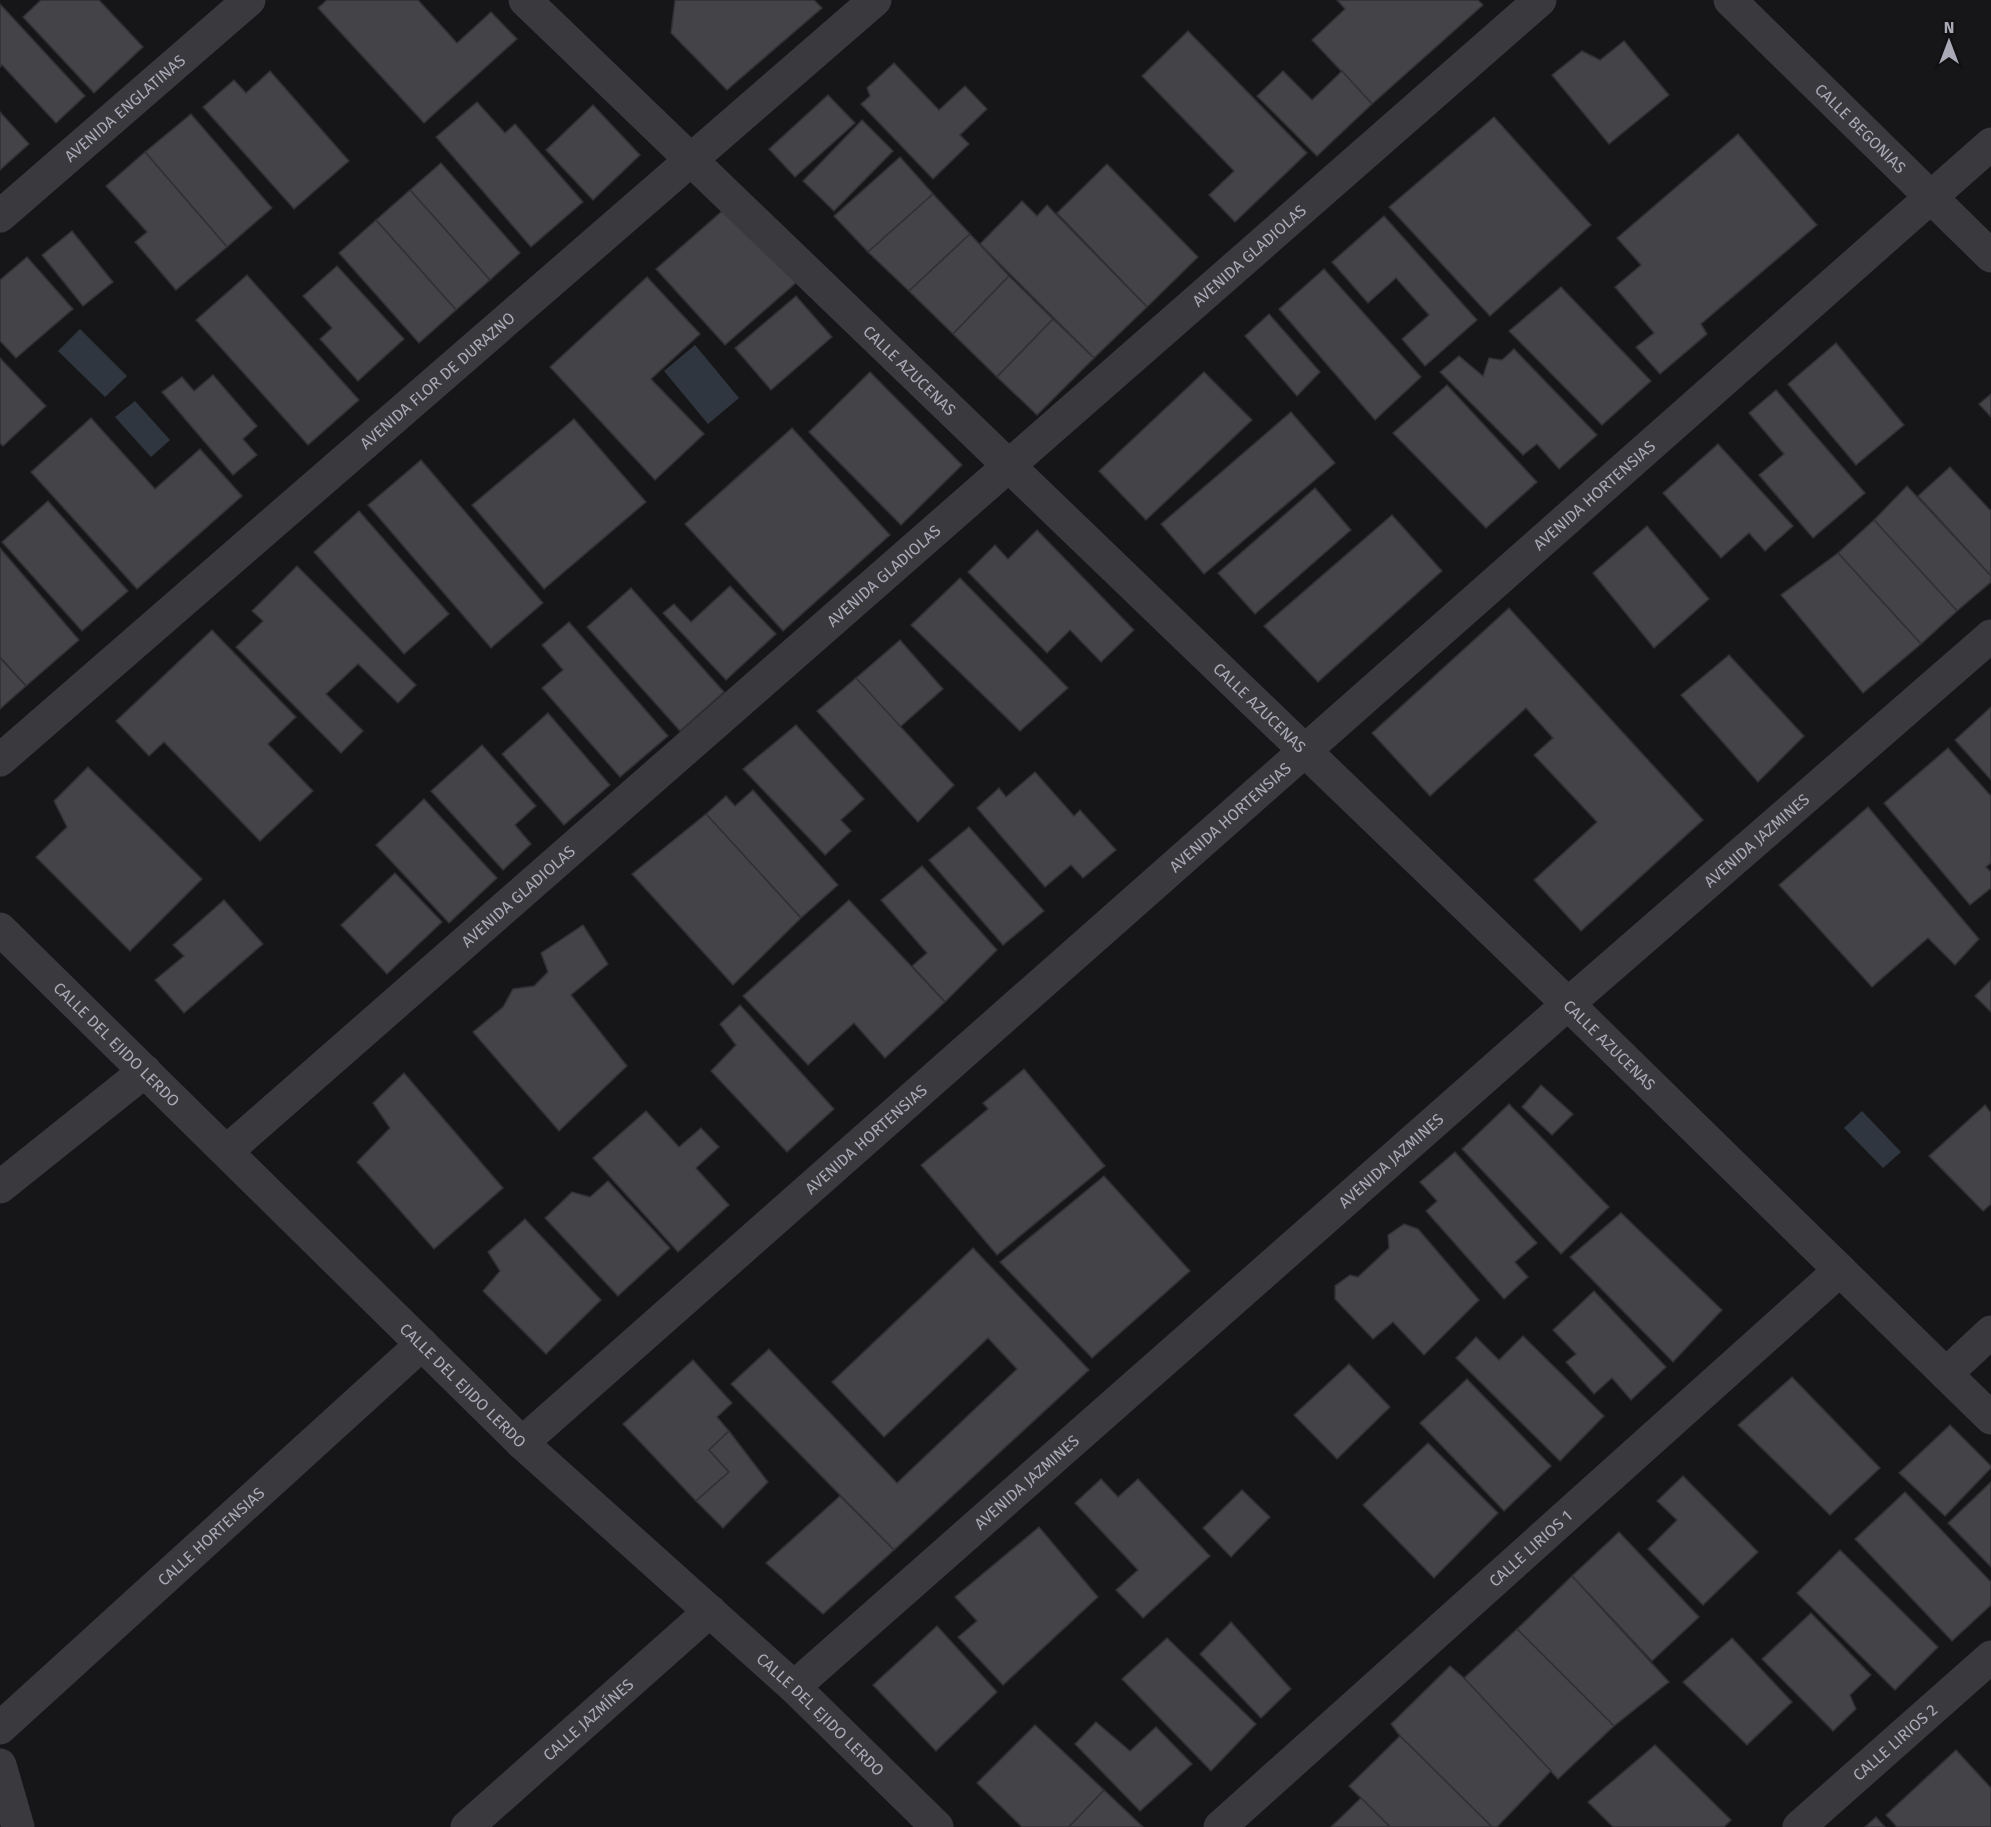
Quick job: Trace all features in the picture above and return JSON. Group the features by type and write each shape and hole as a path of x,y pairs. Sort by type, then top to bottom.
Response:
{"street":[{"name":"AVENIDA ENGLATINAS","path":"0,216 249,0"},
{"name":"CALLE AZUCENAS","path":"525,0 1568,1004 1991,1418"},
{"name":"AVENIDA FLOR DE DURAZNO","path":"0,760 875,0"},
{"name":"AVENIDA GLADIOLAS","path":"226,1151 1540,0"},
{"name":"CALLE BEGONIAS","path":"1730,0 1991,256"},
{"name":"AVENIDA HORTENSIAS","path":"522,1443 1991,144"},
{"name":"AVENIDA JAZMINES","path":"794,1687 1568,1004 1991,636"},
{"name":"CALLE DEL EJIDO LERDO","path":"0,929 522,1443 794,1687 937,1827"},
{"path":"0,1187 145,1071"},
{"name":"CALLE LIRIOS 1","path":"1220,1827 1840,1270"},
{"path":"1946,1374 1991,1332"},
{"name":"CALLE HORTENSIAS","path":"0,1728 422,1344"},
{"name":"CALLE JAZMÍNES","path":"467,1827 710,1611"},
{"name":"CALLE LIRIOS 2","path":"1798,1827 1991,1657"},
{"path":"0,1765 18,1827"}],"shaded area":[{"path":"80,329 127,376 105,397 58,351"},
{"path":"695,345 739,398 708,424 664,371"},
{"path":"135,401 170,440 151,457 115,417"},
{"path":"1862,1111 1901,1152 1883,1168 1844,1128"}],"building":[{"path":"41,0 99,0 143,47 94,93 23,17"},
{"path":"327,0 418,0 457,43 491,12 517,39 424,123 318,8"},
{"path":"675,0 814,0 822,8 727,90 671,33"},
{"path":"1337,0 1478,0 1483,5 1372,104 1312,40 1345,9"},
{"path":"0,4 85,96 56,123 2,65 0,67"},
{"path":"1188,31 1307,153 1235,222 1209,195 1234,171 1142,76"},
{"path":"1624,41 1669,95 1609,144 1552,75 1582,51 1600,60"},
{"path":"894,63 939,110 965,86 987,109 960,135 969,144 933,179 861,104 870,96 867,88"},
{"path":"270,71 349,161 294,209 203,107 234,80 246,93"},
{"path":"1283,71 1312,100 1342,71 1372,104 1317,156 1257,96"},
{"path":"828,95 855,123 795,177 769,149"},
{"path":"477,102 505,133 515,124 583,202 531,247 436,137"},
{"path":"593,105 640,155 593,200 546,150"},
{"path":"0,112 29,144 0,170"},
{"path":"191,114 272,208 227,247 145,152"},
{"path":"1494,117 1591,225 1490,316 1389,207"},
{"path":"862,120 893,151 834,211 803,181"},
{"path":"1738,134 1817,225 1701,324 1707,334 1660,374 1636,347 1654,333 1615,287 1641,265 1617,238"},
{"path":"145,152 227,247 176,290 135,242 147,232 106,186"},
{"path":"900,157 933,194 868,252 834,216"},
{"path":"441,163 520,253 490,280 410,190"},
{"path":"1107,164 1198,257 1147,307 1057,213"},
{"path":"410,190 490,280 456,310 376,220"},
{"path":"933,194 970,234 909,291 868,252"},
{"path":"1022,201 1037,216 1047,205 1147,307 1094,358 980,244"},
{"path":"729,205 798,281 725,345 656,269"},
{"path":"1384,216 1477,320 1425,366 1402,339 1429,315 1396,278 1368,303 1332,262"},
{"path":"376,220 456,310 419,343 339,253"},
{"path":"72,231 113,282 83,306 42,255"},
{"path":"970,234 1009,276 953,334 909,291"},
{"path":"27,257 73,309 16,358 0,341 0,280"},
{"path":"337,266 404,339 358,381 320,339 332,328 303,296"},
{"path":"1324,269 1421,377 1375,420 1279,309"},
{"path":"247,275 359,400 308,445 196,320"},
{"path":"1009,276 1053,319 997,377 953,334"},
{"path":"647,277 700,334 651,379 704,434 655,480 550,367"},
{"path":"1561,287 1651,381 1602,425 1509,331"},
{"path":"796,296 832,337 771,390 735,348"},
{"path":"1269,314 1320,372 1297,396 1245,336"},
{"path":"1053,319 1094,358 1037,415 997,377"},
{"path":"1836,343 1904,425 1856,465 1788,384"},
{"path":"1514,349 1597,435 1559,469 1537,444 1523,455 1440,372 1459,356 1483,376 1489,358 1502,360"},
{"path":"0,358 46,406 3,446 0,443"},
{"path":"870,372 962,465 901,525 809,432"},
{"path":"1204,372 1252,420 1146,520 1099,471"},
{"path":"213,375 257,426 243,439 257,455 233,475 162,392 182,377 194,391"},
{"path":"1447,385 1537,482 1486,528 1393,433"},
{"path":"1776,390 1865,493 1813,538 1759,475 1784,454 1749,413"},
{"path":"1991,394 1991,417 1979,404"},
{"path":"1291,412 1335,463 1204,574 1161,524"},
{"path":"91,418 155,489 200,449 242,496 137,589 31,472"},
{"path":"574,419 646,502 544,589 472,505"},
{"path":"792,428 890,535 783,631 685,524"},
{"path":"1718,444 1793,526 1765,551 1749,533 1721,558 1663,493"},
{"path":"421,460 543,603 491,648 368,505"},
{"path":"1950,467 1991,511 1991,576 1918,496"},
{"path":"1907,486 1991,576 1991,582 1957,611 1874,520"},
{"path":"1315,488 1351,530 1255,614 1218,573"},
{"path":"48,501 128,591 82,631 2,542"},
{"path":"359,511 449,614 404,654 314,552"},
{"path":"1392,515 1442,571 1318,682 1264,626"},
{"path":"1874,520 1957,611 1921,644 1838,553"},
{"path":"1647,526 1709,599 1654,648 1593,573"},
{"path":"1037,530 1134,630 1101,662 1070,630 1047,653 968,572 995,545 1008,559"},
{"path":"0,548 79,640 26,686 0,657"},
{"path":"1838,553 1921,644 1863,693 1781,595"},
{"path":"297,566 416,685 398,703 358,664 326,694 363,731 341,753 236,647 263,621 252,611"},
{"path":"960,578 1068,688 1020,731 911,625"},
{"path":"730,586 776,634 726,680 663,613 674,604 691,622"},
{"path":"631,588 724,692 680,731 587,627"},
{"path":"1509,608 1703,820 1581,931 1534,880 1597,822 1534,755 1553,738 1526,708 1430,796 1372,733"},
{"path":"569,622 668,736 620,777 542,688 563,670 542,645"},
{"path":"212,630 296,717 268,744 313,791 260,841 164,742 149,756 116,721"},
{"path":"900,640 943,689 900,727 856,678"},
{"path":"1729,655 1804,736 1758,782 1681,695"},
{"path":"0,658 26,686 0,709"},
{"path":"856,678 954,785 918,822 817,711"},
{"path":"1991,707 1991,780 1955,740"},
{"path":"548,713 610,785 564,825 502,754"},
{"path":"796,725 864,799 841,820 851,831 825,855 743,769"},
{"path":"482,745 536,806 515,825 531,844 503,870 431,791"},
{"path":"1948,748 1991,796 1991,863 1986,867 1991,872 1991,888 1970,905 1884,803"},
{"path":"88,767 202,879 130,951 36,857 67,827 54,801"},
{"path":"1035,772 1074,816 1080,810 1116,850 1083,878 1071,865 1045,887 977,808 999,788 1006,797"},
{"path":"753,790 838,885 801,918 706,814 726,796 735,806"},
{"path":"424,799 497,878 449,923 376,845"},
{"path":"1868,807 1979,939 1955,965 1928,938 1872,987 1779,885"},
{"path":"706,814 801,918 733,985 632,874"},
{"path":"969,827 1044,911 1003,945 929,860"},
{"path":"922,866 997,950 945,1002 912,966 927,953 881,900"},
{"path":"395,873 442,922 387,974 341,925"},
{"path":"224,900 263,944 184,1013 155,980 184,956 173,945"},
{"path":"849,900 945,1002 885,1058 854,1023 808,1065 743,996"},
{"path":"583,925 608,964 571,995 627,1066 559,1131 473,1032 503,1007 513,989 534,986 548,972 541,953"},
{"path":"1991,980 1991,1012 1975,996"},
{"path":"740,1005 834,1109 787,1152 711,1071 736,1045 720,1024"},
{"path":"1024,1069 1105,1166 997,1255 921,1165 988,1109 983,1103"},
{"path":"404,1073 503,1188 434,1249 357,1162 390,1128 373,1103"},
{"path":"1541,1085 1573,1114 1552,1135 1522,1107"},
{"path":"1509,1104 1609,1207 1561,1254 1462,1149"},
{"path":"1985,1105 1991,1113 1991,1204 1983,1211 1929,1156"},
{"path":"646,1111 679,1147 701,1128 719,1147 696,1168 729,1205 678,1252 593,1158"},
{"path":"1455,1152 1537,1243 1515,1262 1528,1277 1504,1299 1426,1211 1437,1201 1420,1182"},
{"path":"1104,1176 1190,1271 1092,1358 1000,1262"},
{"path":"608,1181 670,1248 618,1296 545,1218 572,1192 590,1197"},
{"path":"1621,1213 1722,1310 1673,1362 1570,1257"},
{"path":"525,1219 601,1300 546,1354 483,1291 500,1271 488,1252"},
{"path":"1404,1224 1418,1229 1479,1300 1424,1355 1393,1322 1373,1339 1335,1299 1335,1286 1350,1275 1358,1277 1389,1248 1388,1235"},
{"path":"973,1248 1089,1370 894,1550 731,1384 769,1349 897,1483 1017,1369 988,1338 884,1437 832,1382"},
{"path":"1594,1291 1666,1367 1631,1400 1612,1378 1594,1394 1566,1362 1576,1354 1553,1330"},
{"path":"1523,1336 1604,1416 1560,1461 1456,1358 1476,1337 1499,1360"},
{"path":"693,1360 732,1403 717,1417 729,1431 709,1450 729,1472 696,1501 623,1424"},
{"path":"1349,1364 1390,1407 1337,1459 1294,1415"},
{"path":"1792,1377 1880,1468 1830,1515 1738,1425"},
{"path":"1467,1379 1551,1466 1504,1511 1420,1423"},
{"path":"1950,1425 1991,1468 1945,1516 1899,1473"},
{"path":"729,1431 768,1482 723,1528 696,1501 729,1472 709,1450"},
{"path":"1428,1443 1498,1513 1434,1578 1363,1505"},
{"path":"1683,1476 1758,1552 1703,1605 1648,1549 1677,1520 1657,1501"},
{"path":"1101,1479 1118,1497 1138,1479 1210,1556 1143,1618 1116,1590 1138,1570 1075,1503"},
{"path":"1991,1482 1991,1567 1948,1523"},
{"path":"1242,1490 1270,1517 1231,1557 1203,1528"},
{"path":"1905,1492 1991,1582 1991,1605 1952,1641 1855,1539"},
{"path":"840,1496 894,1550 823,1614 766,1563"},
{"path":"1039,1527 1098,1597 1003,1685 958,1637 977,1621 955,1597"},
{"path":"1619,1532 1699,1617 1652,1661 1572,1576"},
{"path":"1840,1550 1938,1647 1895,1690 1797,1593"},
{"path":"1572,1576 1669,1682 1614,1726 1517,1629"},
{"path":"1811,1613 1871,1675 1850,1695 1856,1709 1833,1731 1762,1659"},
{"path":"1231,1622 1291,1689 1261,1718 1200,1654"},
{"path":"937,1626 997,1692 936,1751 873,1685"},
{"path":"1517,1629 1614,1726 1558,1779 1464,1678"},
{"path":"1167,1638 1256,1724 1211,1771 1122,1679"},
{"path":"1732,1638 1792,1702 1747,1745 1683,1682"},
{"path":"1450,1666 1551,1771 1497,1827 1492,1827 1400,1736 1391,1724"},
{"path":"1096,1722 1130,1751 1156,1727 1192,1764 1140,1811 1075,1744"},
{"path":"1035,1725 1104,1790 1069,1827 1022,1827 977,1783"},
{"path":"1400,1736 1492,1827 1390,1827 1349,1786"},
{"path":"1655,1745 1731,1820 1724,1827 1613,1827 1588,1802"},
{"path":"1956,1750 1991,1788 1991,1827 1897,1827 1886,1815"},
{"path":"1104,1790 1143,1827 1069,1827"},
{"path":"1361,1798 1390,1827 1331,1827"},
{"path":"1876,1817 1885,1827 1865,1827"}]}
